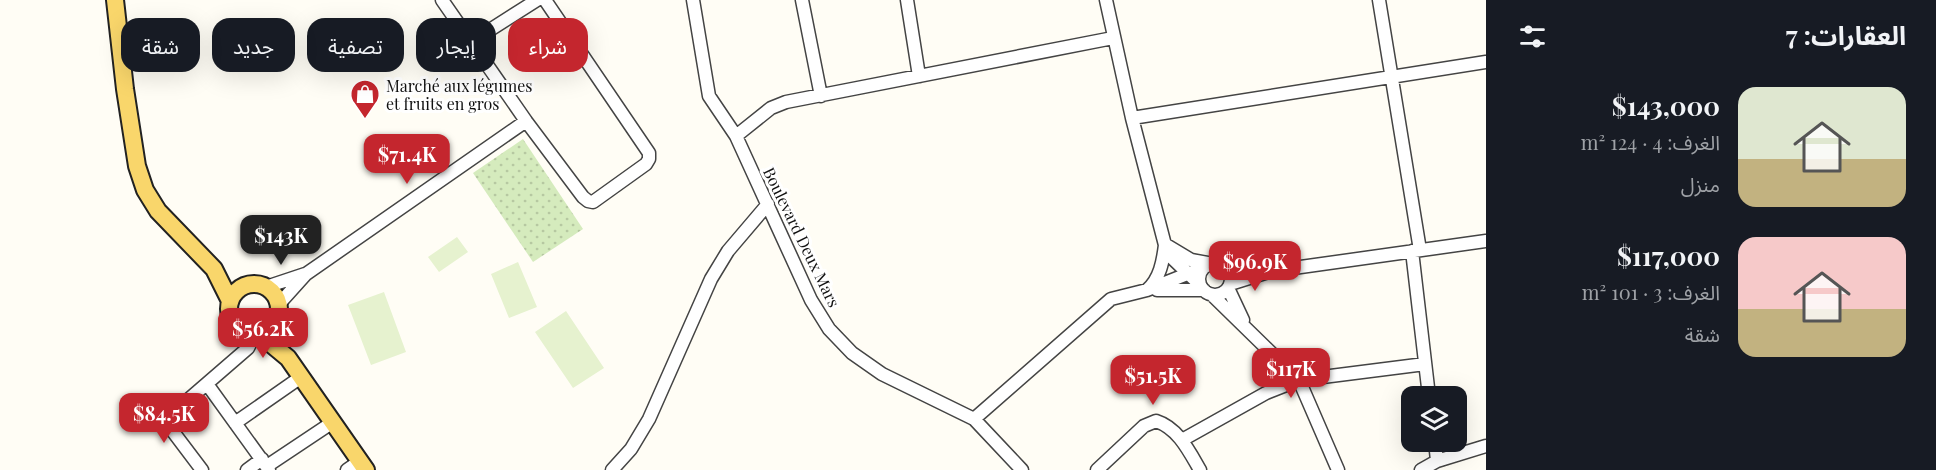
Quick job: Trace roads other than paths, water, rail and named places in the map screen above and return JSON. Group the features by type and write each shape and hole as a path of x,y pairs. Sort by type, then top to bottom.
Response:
{"main road":[{"path":"115,0 129,111 138,166 145,190 158,211 214,269 230,301"},
{"path":"214,269 258,285 275,294 279,304 277,321 272,327 255,334"},
{"path":"258,285 241,287 234,293 229,309 233,323 244,332 255,334 288,358"},
{"path":"277,321 288,358 333,422 358,467"}],"street":[{"path":"442,0 454,18"},
{"path":"496,26 537,0"},
{"path":"492,72 526,121 588,201 598,199 646,165 649,159 645,146 545,0"},
{"name":"Boulevard Deux Mars","path":"693,0 709,96 735,136 811,300 829,329 852,353 882,374 974,419 1022,470"},
{"path":"802,0 820,96"},
{"path":"907,0 919,76"},
{"path":"1106,0 1132,118 1165,245 1171,256 1188,274 1246,326 1299,380 1338,470"},
{"path":"1379,0 1416,250 1428,386"},
{"path":"735,136 771,108 786,102 1113,38"},
{"path":"1132,118 1486,62"},
{"path":"279,304 306,274 526,121"},
{"path":"612,470 631,449 649,419 711,279 728,251 768,204"},
{"path":"1147,290 1205,290 1221,294 1229,286 1272,271 1486,241"},
{"path":"1165,245 1191,260 1213,265 1272,271"},
{"path":"1147,290 1155,282 1159,272 1165,245"},
{"path":"974,419 1101,306 1119,296 1147,290 1213,265"},
{"path":"1213,265 1230,275 1229,286 1246,326"},
{"path":"1205,290 1200,274 1213,265"},
{"path":"258,285 306,274"},
{"path":"202,470 171,429 169,423 174,412 251,345 255,334"},
{"path":"1182,440 1266,393 1299,380 1425,364"},
{"path":"235,423 301,377"},
{"path":"207,384 266,465"},
{"path":"247,470 266,465 333,422"},
{"path":"1097,470 1150,422 1162,423 1182,440 1200,470"},
{"path":"1421,470 1437,461 1486,446"},
{"path":"1436,452 1437,461"}],"place":[{"name":"Marché aux légumes et fruits en gros","path":"365,120"}]}
